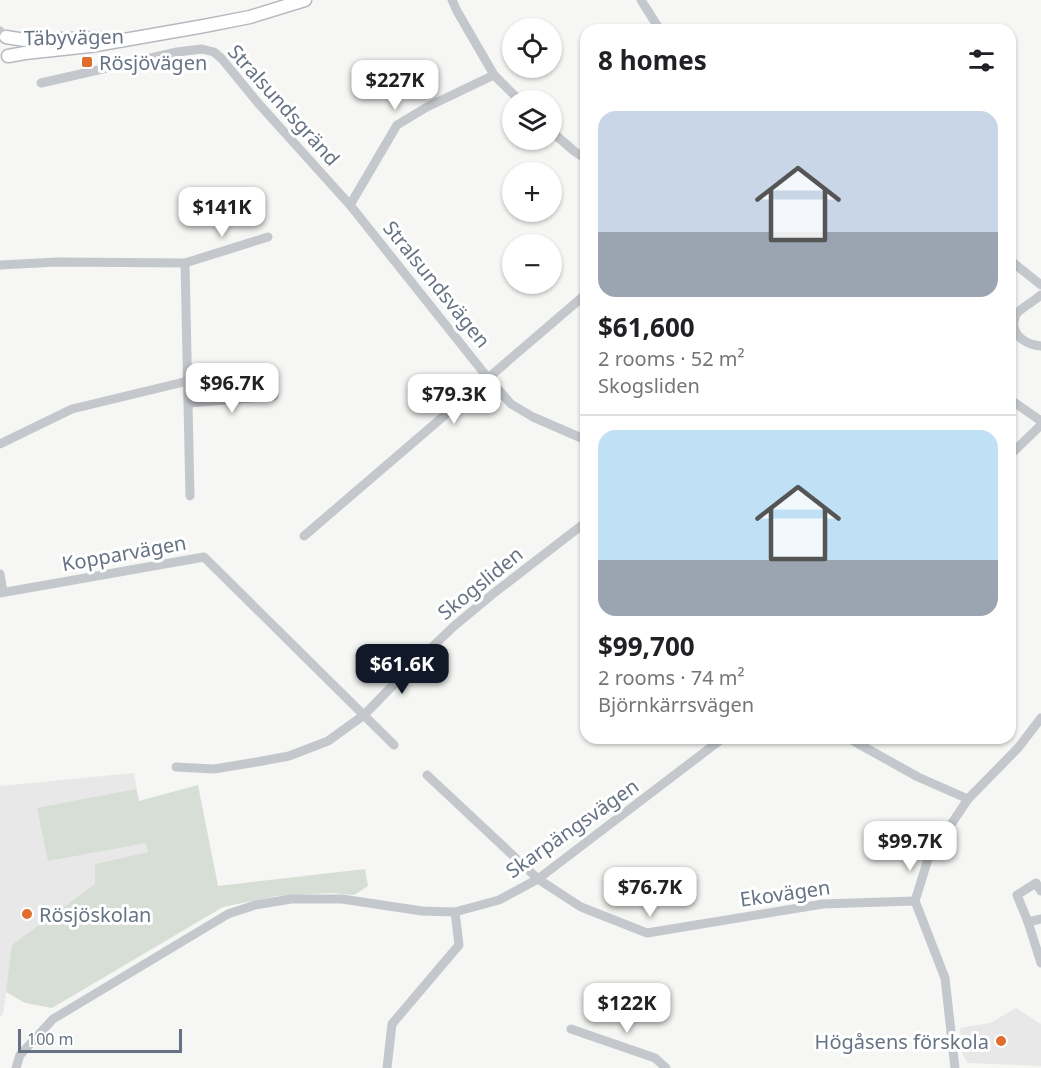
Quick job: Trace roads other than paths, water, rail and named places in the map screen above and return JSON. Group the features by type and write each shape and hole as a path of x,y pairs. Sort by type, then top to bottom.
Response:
{"main road":[{"name":"Täbyvägen","path":"4,60 25,53 90,46 250,17 305,0"},
{"name":"Täbyvägen","path":"2,33 25,40 142,36"},
{"name":"Täbyvägen","path":"2,33 10,49 4,60"}],"street":[{"path":"452,0 494,75 509,90"},
{"path":"641,0 656,24"},
{"name":"Stralsundsgränd","path":"41,83 177,52 202,49 214,52 350,205"},
{"path":"350,205 397,125 427,107 494,75"},
{"path":"562,141 580,155"},
{"name":"Stralsundsvägen","path":"350,205 511,404 533,417 580,437"},
{"path":"0,265 57,262 185,263 268,237"},
{"path":"185,263 190,496"},
{"path":"1016,265 1041,285"},
{"path":"1016,316 1041,295"},
{"path":"304,536 580,299"},
{"path":"1016,332 1019,337 1033,345 1041,346"},
{"path":"0,444 72,409 188,381"},
{"path":"189,403 274,396"},
{"path":"1016,404 1041,423 1016,449"},
{"name":"Skogsliden","path":"176,767 214,769 289,756 328,741 364,715 453,627 580,527"},
{"name":"Kopparvägen","path":"2,593 204,556 394,746"},
{"path":"0,574 2,593"},
{"path":"955,1068 945,978 915,901 928,859 968,799 1018,748 1041,718"},
{"name":"Skarpängsvägen","path":"16,1068 20,1055 53,1019 228,914 255,905 291,899 342,899 422,911 455,912 499,900 537,879 715,744"},
{"path":"859,744 918,777 968,799"},
{"name":"Ekovägen","path":"427,775 537,879 581,907 647,933 823,904 915,901"},
{"path":"1041,891 1036,883 1017,896 1041,963"},
{"path":"387,1068 392,1024 459,945 455,912"},
{"path":"1028,922 1041,920"},
{"path":"571,1029 655,1058 666,1068"}],"place":[{"name":"Rösjövägen","path":"87,62"},
{"name":"Rösjöskolan","path":"27,914"},
{"name":"Högåsens förskola","path":"1001,1041"}]}
